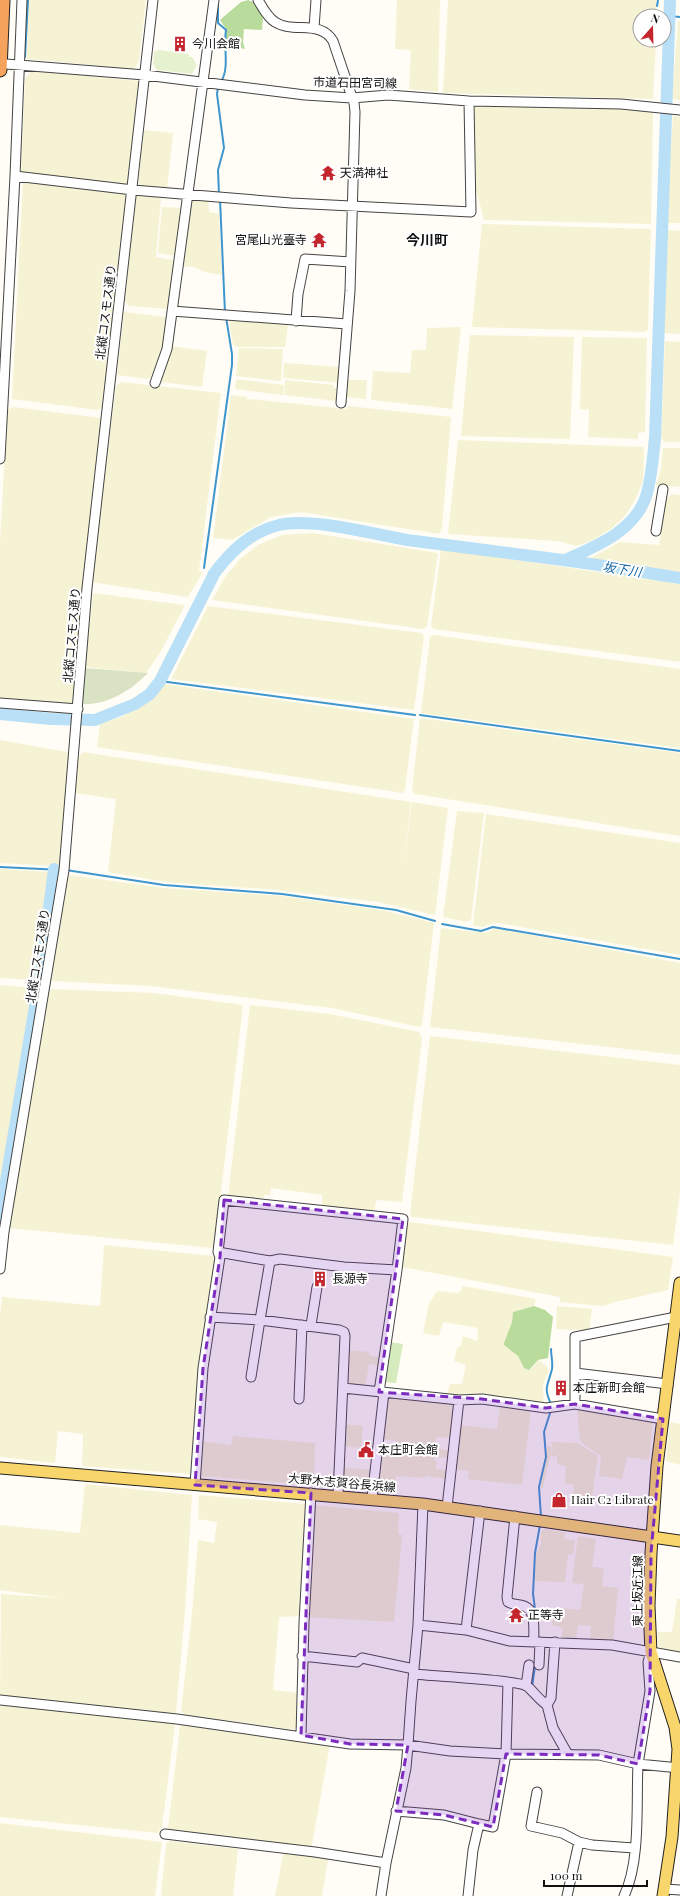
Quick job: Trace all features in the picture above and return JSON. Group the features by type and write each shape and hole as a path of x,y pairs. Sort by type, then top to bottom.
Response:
{"highway":[{"path":"3,0 3,67"}],"main road":[{"name":"東上坂近江線","path":"664,1892 679,1768 675,1727 651,1652 650,1606 652,1538 663,1418 680,1283"},
{"name":"大野木志賀谷長浜線","path":"0,1468 195,1485 372,1498 480,1511 680,1541"}],"street":[{"path":"0,459 15,176 22,0"},
{"name":"北縦コスモス通り","path":"0,1269 4,1232 64,870 90,565 153,0"},
{"path":"155,383 166,349 172,311 214,0"},
{"path":"258,0 269,17 277,24 284,26 314,28 325,32 333,40 352,98 355,112 351,262 341,403"},
{"path":"314,28 316,0"},
{"name":"市道石田宮司線","path":"3,67 20,64 145,75 305,95 352,98 388,95 469,101 621,104 676,109"},
{"path":"15,176 133,190 291,203 471,212 469,101"},
{"path":"296,321 298,294 305,259 351,262"},
{"path":"172,311 347,324"},
{"path":"656,531 662,489"},
{"path":"0,703 77,710"},
{"path":"195,1485 202,1368 220,1257 218,1252 224,1200 403,1220 381,1392 372,1498"},
{"path":"218,1252 270,1261 280,1260 344,1267 397,1270"},
{"path":"251,1377 270,1261"},
{"path":"299,1400 306,1325 317,1287"},
{"path":"210,1317 306,1325 344,1332 338,1495"},
{"path":"575,1404 575,1337 676,1317"},
{"path":"575,1373 668,1384"},
{"path":"343,1388 459,1400 482,1399 546,1408 575,1404 663,1418"},
{"path":"447,1507 459,1400"},
{"path":"301,1735 302,1656 311,1493"},
{"path":"381,1896 386,1863 399,1812 406,1768 418,1625 423,1504"},
{"path":"466,1630 480,1511"},
{"path":"515,1516 507,1596 508,1602 512,1605 523,1606 530,1610 537,1642 539,1665"},
{"path":"418,1625 466,1630 509,1641 612,1645 680,1657"},
{"path":"555,1642 551,1698 548,1703 553,1728 567,1754"},
{"path":"624,1896 631,1875 639,1803 638,1764 650,1691 648,1662 651,1652"},
{"path":"302,1656 357,1662 362,1658 414,1672 508,1682 526,1686 540,1701 548,1703"},
{"path":"526,1686 529,1665"},
{"path":"399,1812 444,1815 493,1827 506,1755 508,1682"},
{"path":"650,1691 662,1687"},
{"path":"0,1700 177,1719 301,1735 350,1744 408,1745 450,1751 506,1755 599,1755 638,1764 679,1768"},
{"path":"537,1792 531,1826 562,1833 579,1842 621,1848 634,1848"},
{"path":"468,1896 473,1850 479,1824"},
{"path":"165,1834 315,1852 386,1863"},
{"path":"567,1896 579,1842"},
{"path":"664,1892 680,1890"}],"highlighted area":[{"path":"224,1200 403,1219 379,1392 482,1399 546,1408 575,1404 663,1419 651,1553 650,1691 638,1764 599,1755 506,1754 493,1827 444,1815 404,1814 396,1811 408,1745 350,1744 301,1735 311,1493 195,1485 203,1368 220,1257"}],"shaded area":[{"path":"29,0 146,0 139,61 134,69 27,59"},
{"path":"397,0 440,0 438,92 409,89 411,50 395,49"},
{"path":"448,0 656,0 656,8 632,8 632,48 656,48 653,99 443,93"},
{"path":"678,21 680,21 680,100 672,99"},
{"path":"32,70 139,81 127,186 23,174 21,172 25,79"},
{"path":"474,106 630,109 653,112 651,224 484,220 476,189"},
{"path":"673,116 680,117 680,223 666,223"},
{"path":"144,130 173,133 167,189 138,186"},
{"path":"23,180 126,192 102,408 98,410 12,399"},
{"path":"136,194 161,198 156,257 173,260 173,280 168,309 129,306 125,301"},
{"path":"189,196 208,198 209,212 219,214 222,275 205,272 193,267 180,266"},
{"path":"162,207 184,208 177,256 158,253"},
{"path":"482,224 651,229 648,330 644,332 472,327"},
{"path":"667,230 680,231 680,334 664,333"},
{"path":"124,312 167,317 162,348 151,377 147,379 117,375"},
{"path":"229,320 288,324 285,347 238,347 233,345"},
{"path":"461,327 452,409 371,400 373,371 410,373 412,350 426,350 427,328"},
{"path":"470,335 574,337 570,439 461,436"},
{"path":"582,337 647,338 645,432 638,433 638,439 588,437 589,410 580,409"},
{"path":"665,341 680,342 680,442 664,442 661,437"},
{"path":"170,346 207,351 202,387 161,382 158,378"},
{"path":"239,348 283,349 281,381 236,376"},
{"path":"284,363 341,367 341,383 283,378"},
{"path":"236,379 284,385 283,395 235,389"},
{"path":"285,380 334,385 334,388 337,388 337,401 284,395"},
{"path":"345,380 367,380 366,399 344,397"},
{"path":"121,382 221,393 199,571 203,572 188,597 91,582 116,386"},
{"path":"231,395 247,397 247,400 347,409 348,406 451,417 442,528 439,534 301,512 271,517 232,540 213,538"},
{"path":"14,407 101,418 73,701 71,705 0,699 0,543 7,410"},
{"path":"458,440 644,447 643,481 635,500 625,516 612,528 595,539 577,546 557,541 448,534"},
{"path":"663,448 680,448 680,487 656,485 661,470"},
{"path":"672,494 680,495 680,574 589,559 620,542 659,545 666,499"},
{"path":"313,533 438,553 427,626 423,629 212,600 225,577 240,559 258,545 282,535"},
{"path":"441,549 680,584 680,662 434,629 431,626"},
{"path":"93,593 185,605 160,653 146,673 85,667"},
{"path":"208,606 422,633 424,637 414,710 171,679"},
{"path":"434,635 680,669 680,748 421,713 430,637"},
{"path":"164,684 414,719 405,789 403,793 97,747 100,724 121,717 141,707"},
{"path":"420,718 680,753 680,836 415,794 412,790"},
{"path":"0,740 67,752 69,757 59,866 0,863"},
{"path":"83,752 411,802 403,869 412,802 448,808 435,915 377,902 277,890 166,882 108,872 116,799 75,793 79,757"},
{"path":"457,811 484,813 471,920 466,922 443,917"},
{"path":"486,814 680,843 680,955 498,923 490,924 484,927 473,926"},
{"path":"0,869 50,872 33,980 0,978"},
{"path":"69,875 164,888 282,896 387,911 434,923 422,1025 419,1027 332,1008 150,986 50,981"},
{"path":"441,928 487,933 495,928 680,963 680,1055 430,1027"},
{"path":"0,985 34,988 0,1190"},
{"path":"50,989 154,993 243,1005 215,1243 212,1248 9,1228"},
{"path":"250,1005 330,1014 419,1032 422,1039 402,1202 376,1200 374,1214 322,1208 322,1195 271,1188 270,1195 264,1195 263,1201 228,1197"},
{"path":"430,1036 680,1065 680,1192 673,1245 412,1217 410,1215"},
{"path":"410,1222 673,1257 668,1290 603,1306 560,1302 560,1297 402,1267 406,1226"},
{"path":"104,1245 214,1256 216,1259 199,1370 190,1474 82,1466 83,1434 58,1431 55,1463 0,1457 0,1315 2,1297 100,1306"},
{"path":"463,1286 536,1299 534,1306 513,1312 512,1322 504,1343 518,1356 524,1368 533,1367 538,1360 548,1367 548,1373 543,1385 544,1404 447,1395 450,1384 462,1384 466,1365 454,1361 457,1348 461,1345 463,1336 477,1341 478,1328 443,1322 439,1336 423,1333 429,1304 437,1291 459,1293"},
{"path":"557,1306 592,1309 589,1330 556,1329"},
{"path":"346,1350 369,1352 369,1355 381,1358 379,1366 369,1364 365,1387 348,1385 345,1382"},
{"path":"392,1395 456,1402 453,1438 436,1437 435,1448 451,1451 450,1457 434,1457 434,1461 437,1461 436,1469 449,1470 448,1479 426,1476 425,1478 396,1476 393,1490 376,1489 380,1450 395,1452 396,1441 382,1439 387,1398"},
{"path":"500,1406 531,1409 522,1485 468,1479 469,1471 454,1469 458,1425 497,1429"},
{"path":"577,1407 653,1420 649,1460 627,1457 622,1479 599,1476 601,1456 580,1441"},
{"path":"670,1422 680,1424 680,1465 666,1461"},
{"path":"343,1424 363,1426 361,1448 342,1446"},
{"path":"233,1436 315,1443 314,1485 198,1476 200,1441 231,1445"},
{"path":"551,1442 578,1443 598,1456 591,1505 573,1504 574,1485 565,1483 566,1466 557,1464 557,1457 551,1456 553,1448"},
{"path":"548,1445 552,1448 543,1488 541,1488 542,1474"},
{"path":"341,1467 371,1470 370,1488 340,1485"},
{"path":"85,1484 192,1495 185,1611 176,1713 173,1715 0,1698 1,1594 61,1598 0,1590 0,1525 80,1533"},
{"path":"199,1495 307,1504 302,1616 279,1617 273,1690 298,1693 297,1724 294,1730 235,1721 188,1717 181,1711 192,1614 198,1540 214,1543 217,1522 198,1519"},
{"path":"314,1505 399,1513 398,1534 402,1535 394,1622 306,1617"},
{"path":"545,1529 565,1532 564,1539 575,1540 573,1554 568,1555 565,1582 534,1581 536,1556 541,1543 541,1531"},
{"path":"578,1536 596,1539 592,1567 604,1568 602,1586 618,1588 613,1644 590,1641 591,1626 578,1625 576,1640 561,1639 563,1628 552,1625 554,1612 563,1608 580,1610 584,1584 572,1583"},
{"path":"677,1599 680,1599 680,1655 660,1650 656,1632 672,1632"},
{"path":"0,1704 173,1722 175,1725 162,1826 158,1833 0,1817"},
{"path":"183,1723 330,1744 311,1850 172,1832 168,1829 180,1725"},
{"path":"0,1823 162,1842 155,1896 0,1896"},
{"path":"170,1841 238,1849 233,1896 161,1896 166,1843"},
{"path":"287,1852 326,1857 328,1860 322,1896 275,1896 283,1855"}],"green space":[{"path":"248,0 253,2 263,18 262,30 244,29 243,42 245,49 230,46 225,43 226,29 220,20 241,2"},
{"path":"159,50 189,54 189,57 192,57 197,65 192,74 157,70 153,64 154,52"},
{"path":"85,668 148,673 134,686 118,696 92,704 82,704"},
{"path":"534,1306 545,1310 553,1317 548,1358 538,1360 529,1370 524,1368 518,1356 504,1345 504,1343 512,1322 513,1312"},
{"path":"389,1342 403,1344 396,1383 384,1382"}],"waterway":[{"path":"25,57 28,0"},
{"path":"657,6 658,0"},
{"path":"565,560 590,549 625,527 642,506 650,479 655,438 670,0"},
{"path":"218,1 218,23 226,30 226,63 224,76 221,82"},
{"path":"672,16 680,17"},
{"path":"218,87 217,94 224,148 218,170 219,195"},
{"path":"220,199 225,313"},
{"path":"204,568 232,365 232,354 226,317"},
{"name":"坂下川","path":"213,575 226,558 242,544 259,533 279,525 308,523 342,527 407,540 578,562 680,578"},
{"path":"0,714 51,719 95,720 135,704 150,694 160,681 213,576"},
{"path":"160,681 415,715"},
{"path":"420,715 680,751"},
{"path":"0,867 62,870"},
{"path":"40,980 54,869"},
{"path":"66,870 164,885 282,894 396,910 435,921"},
{"path":"442,924 481,931 493,927 680,959"},
{"path":"0,1217 38,988"},
{"path":"551,1349 552,1369 547,1386 547,1394 551,1404"},
{"path":"541,1517 539,1487 546,1457 544,1432 551,1410"},
{"path":"536,1616 533,1594 535,1553 540,1525"},
{"path":"532,1687 535,1666"}],"place":[{"name":"今川会館","path":"180,44"},
{"name":"天満神社","path":"328,173"},
{"name":"宮尾山光臺寺","path":"319,240"},
{"name":"長源寺","path":"320,1279"},
{"name":"本庄新町会館","path":"561,1388"},
{"name":"本庄町会館","path":"366,1450"},
{"name":"Hair C2 Librate","path":"559,1500"},
{"name":"正等寺","path":"516,1615"}],"district":[{"name":"今川町","path":"427,240"}]}
